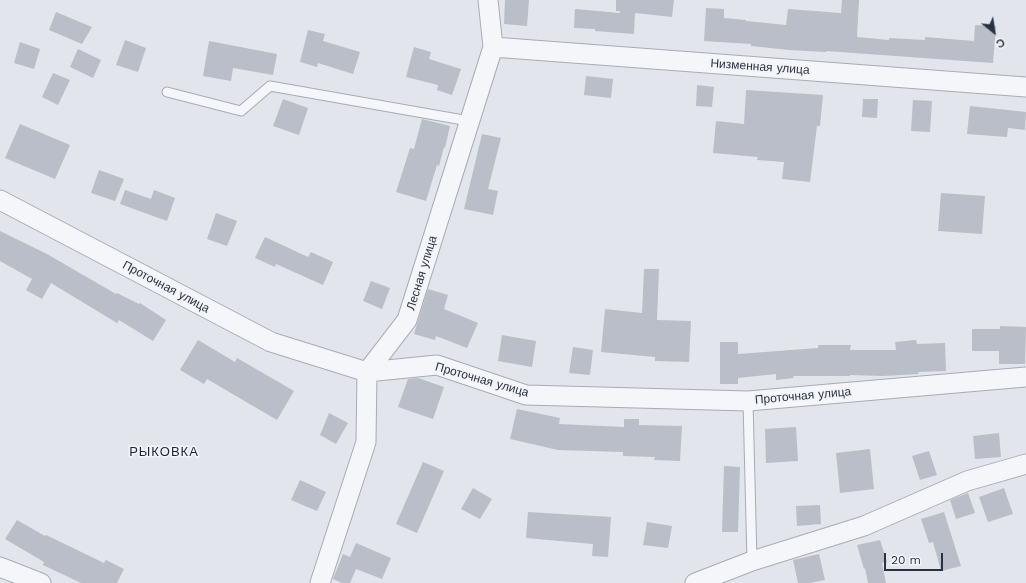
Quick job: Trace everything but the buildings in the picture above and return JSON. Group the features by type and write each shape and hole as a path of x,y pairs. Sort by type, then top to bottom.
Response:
{"street":[{"name":"Лесная улица","path":"367,372 408,320 493,47 488,0"},
{"name":"Низменная улица","path":"493,47 1026,87"},
{"name":"Проточная улица","path":"0,200 271,342 367,372 436,365 526,395 748,401 1026,377"},
{"path":"320,583 366,442 367,372"},
{"path":"695,583 752,561 864,526 967,481 1026,464"},
{"path":"0,567 41,583"}],"lane":[{"path":"167,92 240,111 270,86 469,121"},
{"path":"748,401 752,561"}],"district":[{"name":"РЫКОВКА","path":"164,452"}]}
